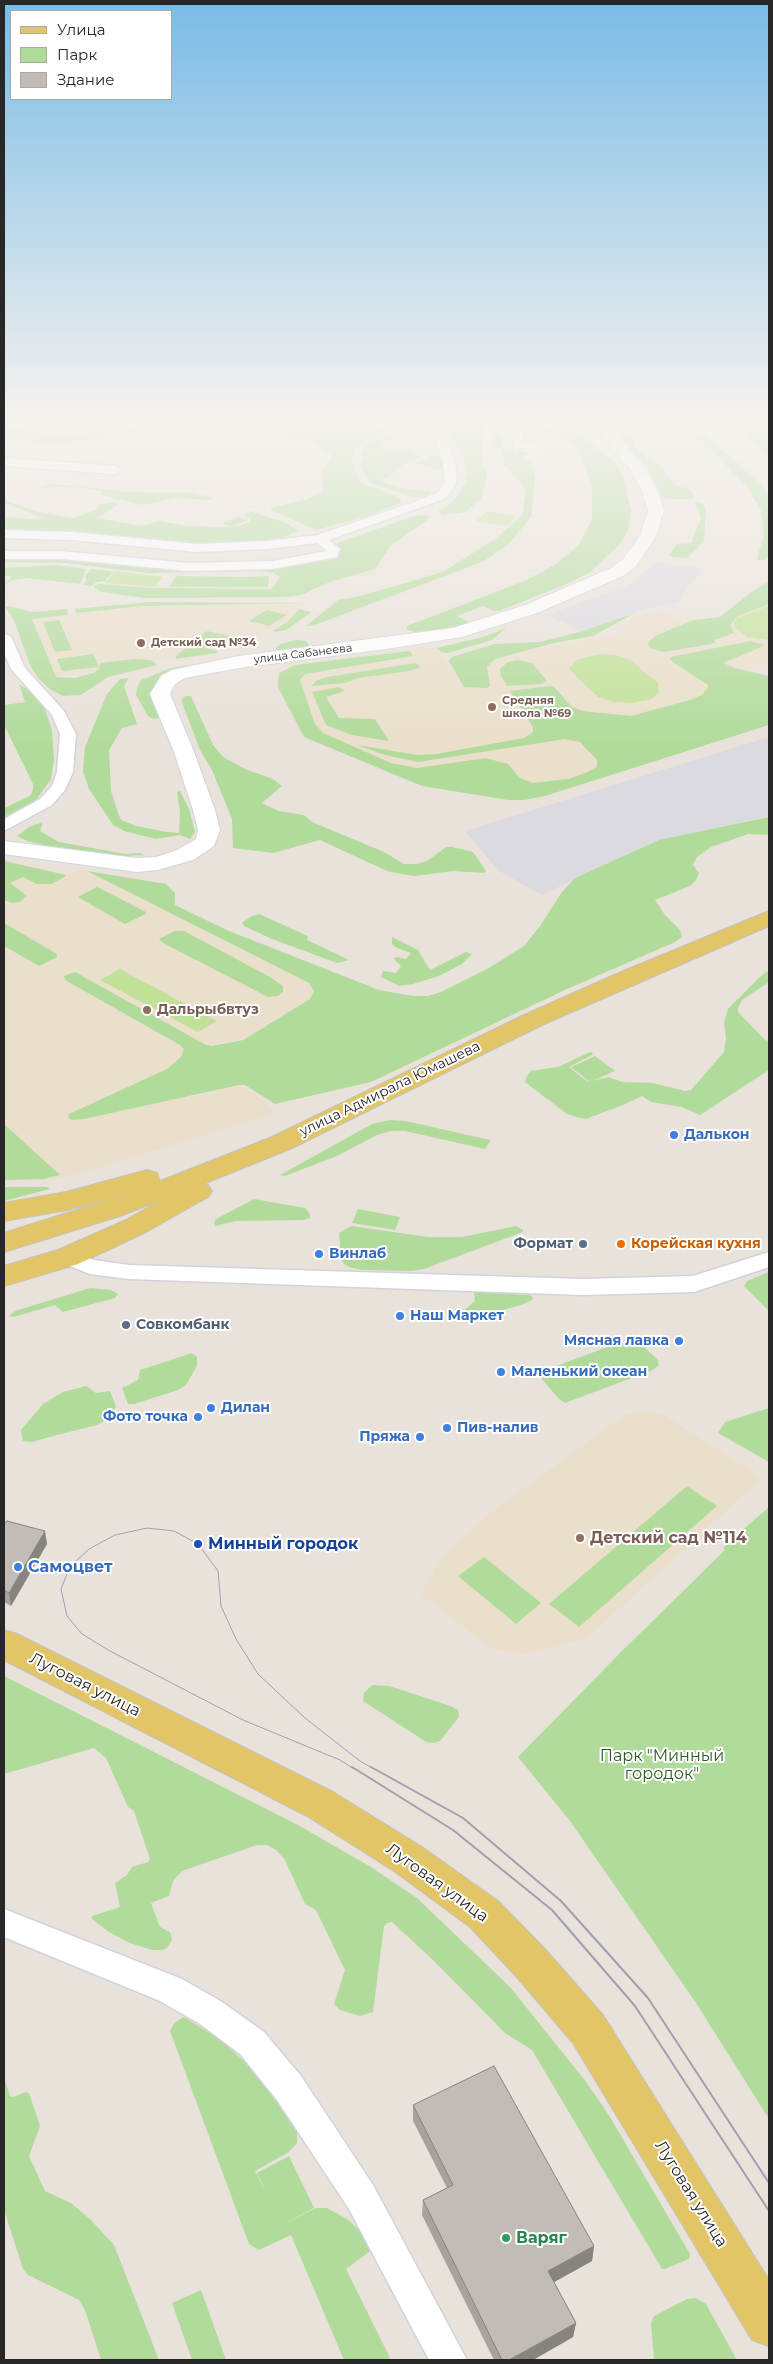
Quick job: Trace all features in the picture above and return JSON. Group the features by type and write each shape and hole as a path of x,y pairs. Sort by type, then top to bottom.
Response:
{"main road":[{"name":"улица Адмирала Юмашева","path":"4,1243 110,1210 281,1142 542,1016 769,918"},
{"path":"4,1212 67,1201 281,1142"},
{"path":"4,1276 68,1257 136,1226 281,1142"},
{"path":"4,1291 121,1227 124,1220 120,1215 110,1210"},
{"name":"Луговая улица","path":"4,1644 320,1804 408,1859 484,1914 530,1962 588,2029 769,2322"}],"street":[{"path":"4,534 72,536 197,548 268,545 319,538 360,524"},
{"name":"улица Сабанеева","path":"4,848 137,865 158,863 185,855 206,841 209,830 184,752 160,694 168,680 192,670 239,662 386,644 456,633 531,609 617,572 629,563 648,537 653,524"},
{"path":"4,555 61,556 189,567 272,565 332,554 334,549 319,538"},
{"path":"4,637 18,669 60,714 68,734 65,772 59,787 46,802 4,826"},
{"path":"68,1257 99,1269 129,1272 204,1273 582,1288 694,1284 769,1259"},
{"path":"4,1923 172,1990 211,2013 252,2043 289,2088 361,2197 449,2360"}],"shaded area":[{"path":"657,562 706,569 688,586 680,601 644,609 581,631 547,615 627,586"},
{"name":"Средняя школа №69","path":"769,589 769,661 714,683 694,743 542,787 425,786 389,773 304,736 296,726 278,687 278,673 294,664 433,647 450,664 619,634 632,617 658,610 677,618 728,619"},
{"name":"Детский сад №34","path":"301,605 286,622 253,638 226,647 229,650 55,677 32,619 142,606"},
{"path":"769,737 769,816 651,843 542,895 499,871 465,831"},
{"name":"Дальрыбвтуз","path":"4,860 69,875 83,869 323,991 241,1039 213,1044 172,1071 186,1098 241,1086 266,1102 272,1111 271,1115 68,1177 45,1180 4,1181"},
{"name":"Детский сад №114","path":"638,1412 653,1412 664,1415 762,1478 587,1638 526,1654 492,1649 421,1594 441,1560 486,1516 623,1416"}],"green space":[{"path":"4,524 133,524 142,526 178,524 231,527 225,524 238,524 232,527 234,527 243,524 289,524 298,531 276,541 212,544 89,533 4,529"},
{"path":"303,524 337,524 316,530"},
{"path":"390,524 421,524 390,546 375,569 330,582 301,595 288,597 144,598 102,592 93,587 99,584 154,588 272,589 280,577 273,573 259,571 148,573 66,563 4,562 4,556 49,556 190,568 336,556 340,551 335,545"},
{"path":"512,524 525,524 509,544 484,561 312,626 306,626 338,600 357,597 443,572 496,538"},
{"path":"589,524 629,524 628,531 620,544 590,572 569,583 499,611 483,606 457,616 469,622 463,625 418,633 406,628 527,580 556,564 579,545"},
{"path":"699,524 705,524 704,542 687,558 669,555 677,544 691,543"},
{"path":"763,524 769,524 769,555 765,560 758,560 757,558 764,535"},
{"path":"55,565 86,569 80,584 27,578 12,580 4,585 12,577 4,575 4,568"},
{"path":"91,569 114,572 105,581 97,582 91,586 83,585 87,580 85,575"},
{"path":"116,571 163,577 154,587 105,583"},
{"path":"176,576 269,576 268,587 170,587"},
{"path":"769,582 769,604 738,616 730,625 734,633 714,640 716,643 664,652 652,649 647,644 655,636 693,620 720,617 754,590"},
{"path":"150,602 311,603 143,606 77,613 74,609"},
{"path":"8,606 33,612 67,609 68,614 65,615 32,619 56,677 75,678 93,673 98,670 101,663 134,659 151,660 157,665 108,677 81,695 63,696 51,690 38,678 30,665 14,620 5,607"},
{"path":"769,606 769,640 748,637 735,628 734,623 737,618"},
{"path":"299,609 312,612 286,630 272,631 287,622"},
{"path":"267,610 287,615 269,626 249,621"},
{"path":"635,613 593,636 554,643 495,659 487,667 490,686 487,688 464,687 449,661 452,657 494,644 540,642 579,632"},
{"path":"59,620 72,650 55,652 43,622"},
{"path":"506,628 492,640 448,653 441,652 436,648 483,637"},
{"path":"207,631 231,636 209,648 205,648 217,651 217,653 175,659 185,649 200,648 191,646"},
{"path":"296,640 306,641 311,648 282,652 275,649 280,644"},
{"path":"750,641 766,645 723,663 735,668 769,676 769,725 545,796 524,800 508,800 422,786 304,737 278,687 279,673 295,665 410,651 413,656 305,674 300,680 315,724 323,733 391,763 417,768 486,758 508,764 520,778 533,783 568,779 585,773 597,767 597,760 580,742 565,739 418,762 385,755 357,745 417,755 436,754 524,738 533,732 533,727 510,691 550,686 554,687 572,707 582,711 631,716 690,700 702,695 707,689 708,685 674,663 670,659 671,657"},
{"path":"93,654 99,667 62,671 57,659"},
{"path":"600,654 615,655 630,660 658,683 659,692 651,699 632,703 614,702 598,697 569,669 576,660"},
{"path":"223,660 160,678 152,691 160,718 154,719 148,716 136,695 141,680 171,668"},
{"path":"517,660 532,663 547,681 541,684 507,686 501,676 500,669 508,662"},
{"path":"416,663 421,667 410,671 358,678 345,683 312,686 316,681 327,677"},
{"path":"129,678 124,686 137,724 122,728 109,750 111,791 118,813 121,820 136,826 179,833 180,812 177,792 180,791 189,809 195,832 190,839 180,835 156,839 124,831 113,825 89,789 83,771 85,747 107,694 120,679"},
{"path":"19,684 29,690 43,704 52,730 54,760 51,779 36,800 4,817 4,808 30,796 33,790 33,784 4,725 4,705 25,702"},
{"path":"339,687 345,691 326,697 339,718 375,719 389,741 352,735 326,725 312,692"},
{"path":"185,696 191,696 213,745 223,757 245,769 273,779 282,786 262,803 279,811 304,815 312,822 384,852 404,864 416,864 427,861 446,847 452,847 473,852 486,871 484,873 453,871 415,876 402,874 387,871 320,840 273,853 233,848 232,819 212,770 200,750 181,700"},
{"path":"769,817 769,835 748,834 711,847 697,857 693,865 699,873 696,880 690,886 655,900 665,915 680,930 682,937 675,942 567,989 371,1082 275,1104 245,1085 239,1085 84,1119 72,1120 68,1117 69,1114 167,1069 181,1057 184,1049 65,980 64,976 75,972 206,1045 212,1046 243,1040 310,999 314,991 309,983 87,871 166,884 175,893 175,905 229,931 379,990 413,996 428,996 441,992 489,968 524,946 540,926 562,892 574,879 659,840"},
{"path":"43,822 40,831 59,842 125,854 140,853 144,855 124,856 44,845 27,841 17,836 29,827"},
{"path":"4,861 66,876 51,884 37,884 23,877 10,883 27,896 20,902 12,903 4,900"},
{"path":"97,887 146,912 146,914 125,924 78,897"},
{"path":"259,914 308,936 307,940 349,960 337,963 272,939 244,926 242,923 250,917"},
{"path":"4,923 57,954 57,957 39,966 4,946"},
{"path":"175,931 184,931 270,977 283,986 283,992 278,996 268,997 163,943 159,939"},
{"path":"392,937 418,950 430,970 466,952 472,954 462,964 439,976 399,986 381,977 383,971 396,973 401,966 394,959 396,957 406,959 411,953 392,944"},
{"path":"120,969 217,1021 198,1032 100,980"},
{"path":"769,971 769,982 742,1000 738,1012 765,1040 769,1041 769,1070 700,1115 682,1107 651,1102 642,1096 586,1119 580,1118 567,1114 525,1082 531,1071 558,1067 590,1052 593,1053 592,1055 569,1067 588,1082 609,1077 622,1082 653,1083 685,1091 691,1090 724,1052 726,1038 724,1022 728,1009 763,974"},
{"path":"595,1056 615,1071 590,1082 571,1067"},
{"path":"390,1120 406,1121 490,1140 490,1142 485,1149 405,1131 391,1131 377,1135 337,1156 285,1176 280,1175 372,1124"},
{"path":"4,1124 60,1175 44,1179 4,1180"},
{"path":"4,1187 47,1187 50,1189 4,1201"},
{"path":"254,1199 305,1208 310,1214 310,1218 304,1220 235,1221 216,1226 214,1223 216,1219"},
{"path":"358,1209 400,1217 395,1230 352,1223"},
{"path":"351,1226 428,1237 462,1237 516,1226 523,1230 523,1232 424,1269 412,1271 363,1270 345,1265 341,1259 339,1233"},
{"path":"769,1272 769,1311 744,1286 747,1281"},
{"path":"90,1288 111,1290 118,1294 115,1298 63,1312 55,1305 13,1317 9,1316 15,1311"},
{"path":"474,1292 530,1295 534,1299 521,1305 471,1319 463,1311 475,1301"},
{"path":"632,1341 643,1346 657,1359 659,1365 653,1370 565,1403 559,1399 541,1378 542,1374 559,1365 610,1346"},
{"path":"192,1353 197,1357 197,1366 186,1385 178,1390 134,1404 128,1404 122,1388 138,1380 140,1370"},
{"path":"86,1386 96,1393 110,1391 116,1407 106,1420 97,1425 32,1442 23,1441 21,1430 43,1404 63,1392"},
{"path":"769,1408 769,1462 718,1433 725,1422"},
{"path":"687,1486 717,1506 579,1627 549,1604"},
{"name":"Парк \"Минный городок\"","path":"769,1507 769,2119 696,2003 570,1821 518,1757 725,1550 723,1548 731,1540"},
{"path":"484,1557 541,1603 516,1624 458,1576"},
{"path":"4,1676 298,1825 371,1867 417,1898 510,1987 587,2083 610,2117 690,2254 689,2259 662,2269 532,2050 505,2033 434,1961 392,1922 384,1926 373,2012 360,2016 340,2010 334,2004 345,1970 316,1910 305,1904 285,1860 276,1850 267,1845 257,1845 182,1871 173,1881 169,1896 151,1903 160,1927 170,1932 172,1940 167,1948 162,1950 152,1950 130,1943 109,1932 92,1919 92,1916 120,1907 115,1883 127,1875 132,1867 148,1862 150,1859 134,1811 128,1807 106,1758 94,1748 4,1774"},
{"path":"372,1685 389,1686 451,1706 458,1710 459,1717 440,1741 434,1743 426,1742 363,1701 364,1693"},
{"path":"184,2017 223,2041 258,2075 297,2131 297,2143 289,2152 255,2171 266,2192 257,2173 289,2156 314,2208 282,2225 316,2208 327,2208 347,2219 370,2239 373,2249 346,2269 391,2360 344,2360 291,2235 259,2250 249,2244 170,2031 174,2023"},
{"path":"4,2077 10,2096 29,2093 40,2126 29,2156 45,2191 71,2203 90,2219 114,2245 159,2360 101,2360 85,2310 79,2300 28,2275 23,2269 4,2210"},
{"path":"201,2290 226,2360 192,2360 172,2303"},
{"path":"696,2298 706,2304 737,2360 654,2360 651,2323 654,2316 687,2299"}],"building":[{"name":"Самоцвет","path":"7,1521 45,1531 9,1593 4,1590 4,1524"},
{"name":"Варяг","path":"494,2066 594,2246 548,2271 576,2323 509,2360 502,2360 423,2200 453,2185 413,2105"}],"tram line":[{"path":"354,1769 340,1760 243,1720 110,1651 82,1634 67,1616 61,1589 70,1567 89,1549 115,1535 147,1528 174,1531 198,1544 218,1571 221,1606 236,1639 258,1674 305,1718 360,1761 374,1769"},
{"path":"352,1767 453,1830 552,1910 635,2006 769,2211"},
{"path":"371,1767 463,1818 561,1901 648,1998 769,2183"}],"place":[{"name":"Детский сад №34","path":"141,643"},
{"name":"Средняя школа №69","path":"492,707"},
{"name":"Дальрыбвтуз","path":"147,1010"},
{"name":"Далькон","path":"674,1135"},
{"name":"Формат","path":"583,1244"},
{"name":"Корейская кухня","path":"621,1244"},
{"name":"Винлаб","path":"319,1254"},
{"name":"Наш Маркет","path":"400,1316"},
{"name":"Совкомбанк","path":"126,1325"},
{"name":"Мясная лавка","path":"679,1341"},
{"name":"Маленький океан","path":"501,1372"},
{"name":"Дилан","path":"211,1408"},
{"name":"Фото точка","path":"198,1417"},
{"name":"Пив-налив","path":"447,1428"},
{"name":"Пряжа","path":"420,1437"},
{"name":"Детский сад №114","path":"580,1538"},
{"name":"Минный городок","path":"198,1544"},
{"name":"Самоцвет","path":"18,1567"},
{"name":"Варяг","path":"506,2238"}]}
